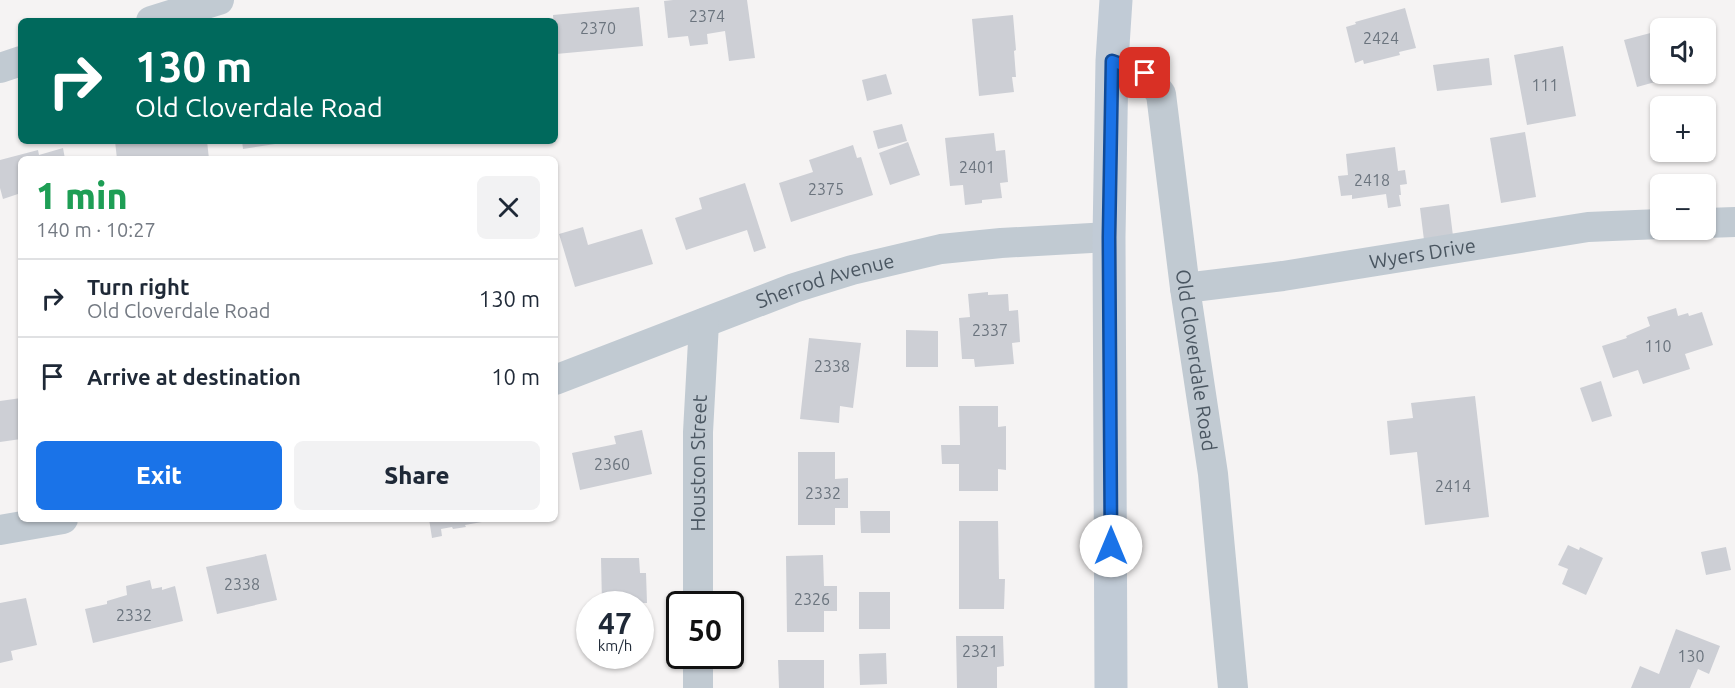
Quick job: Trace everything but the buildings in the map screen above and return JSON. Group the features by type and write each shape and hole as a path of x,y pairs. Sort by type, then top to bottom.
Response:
{"main road":[{"path":"1111,688 1109,237 1112,61 1116,0"}],"street":[{"path":"161,18 219,0"},
{"name":"Old Cloverdale Road","path":"1112,61 1145,73 1161,94 1185,288 1213,474 1233,688"},
{"path":"0,68 18,62"},
{"path":"1716,223 1735,222"},
{"name":"Wyers Drive","path":"1185,288 1283,276 1588,227 1650,224"},
{"name":"Sherrod Avenue","path":"558,379 794,288 852,270 941,249 1109,237"},
{"name":"Houston Street","path":"698,591 698,432 704,323"},
{"path":"0,530 46,522"},
{"path":"698,669 698,688"}],"route":[{"path":"1111,546 1109,237 1112,61 1145,73"}]}
